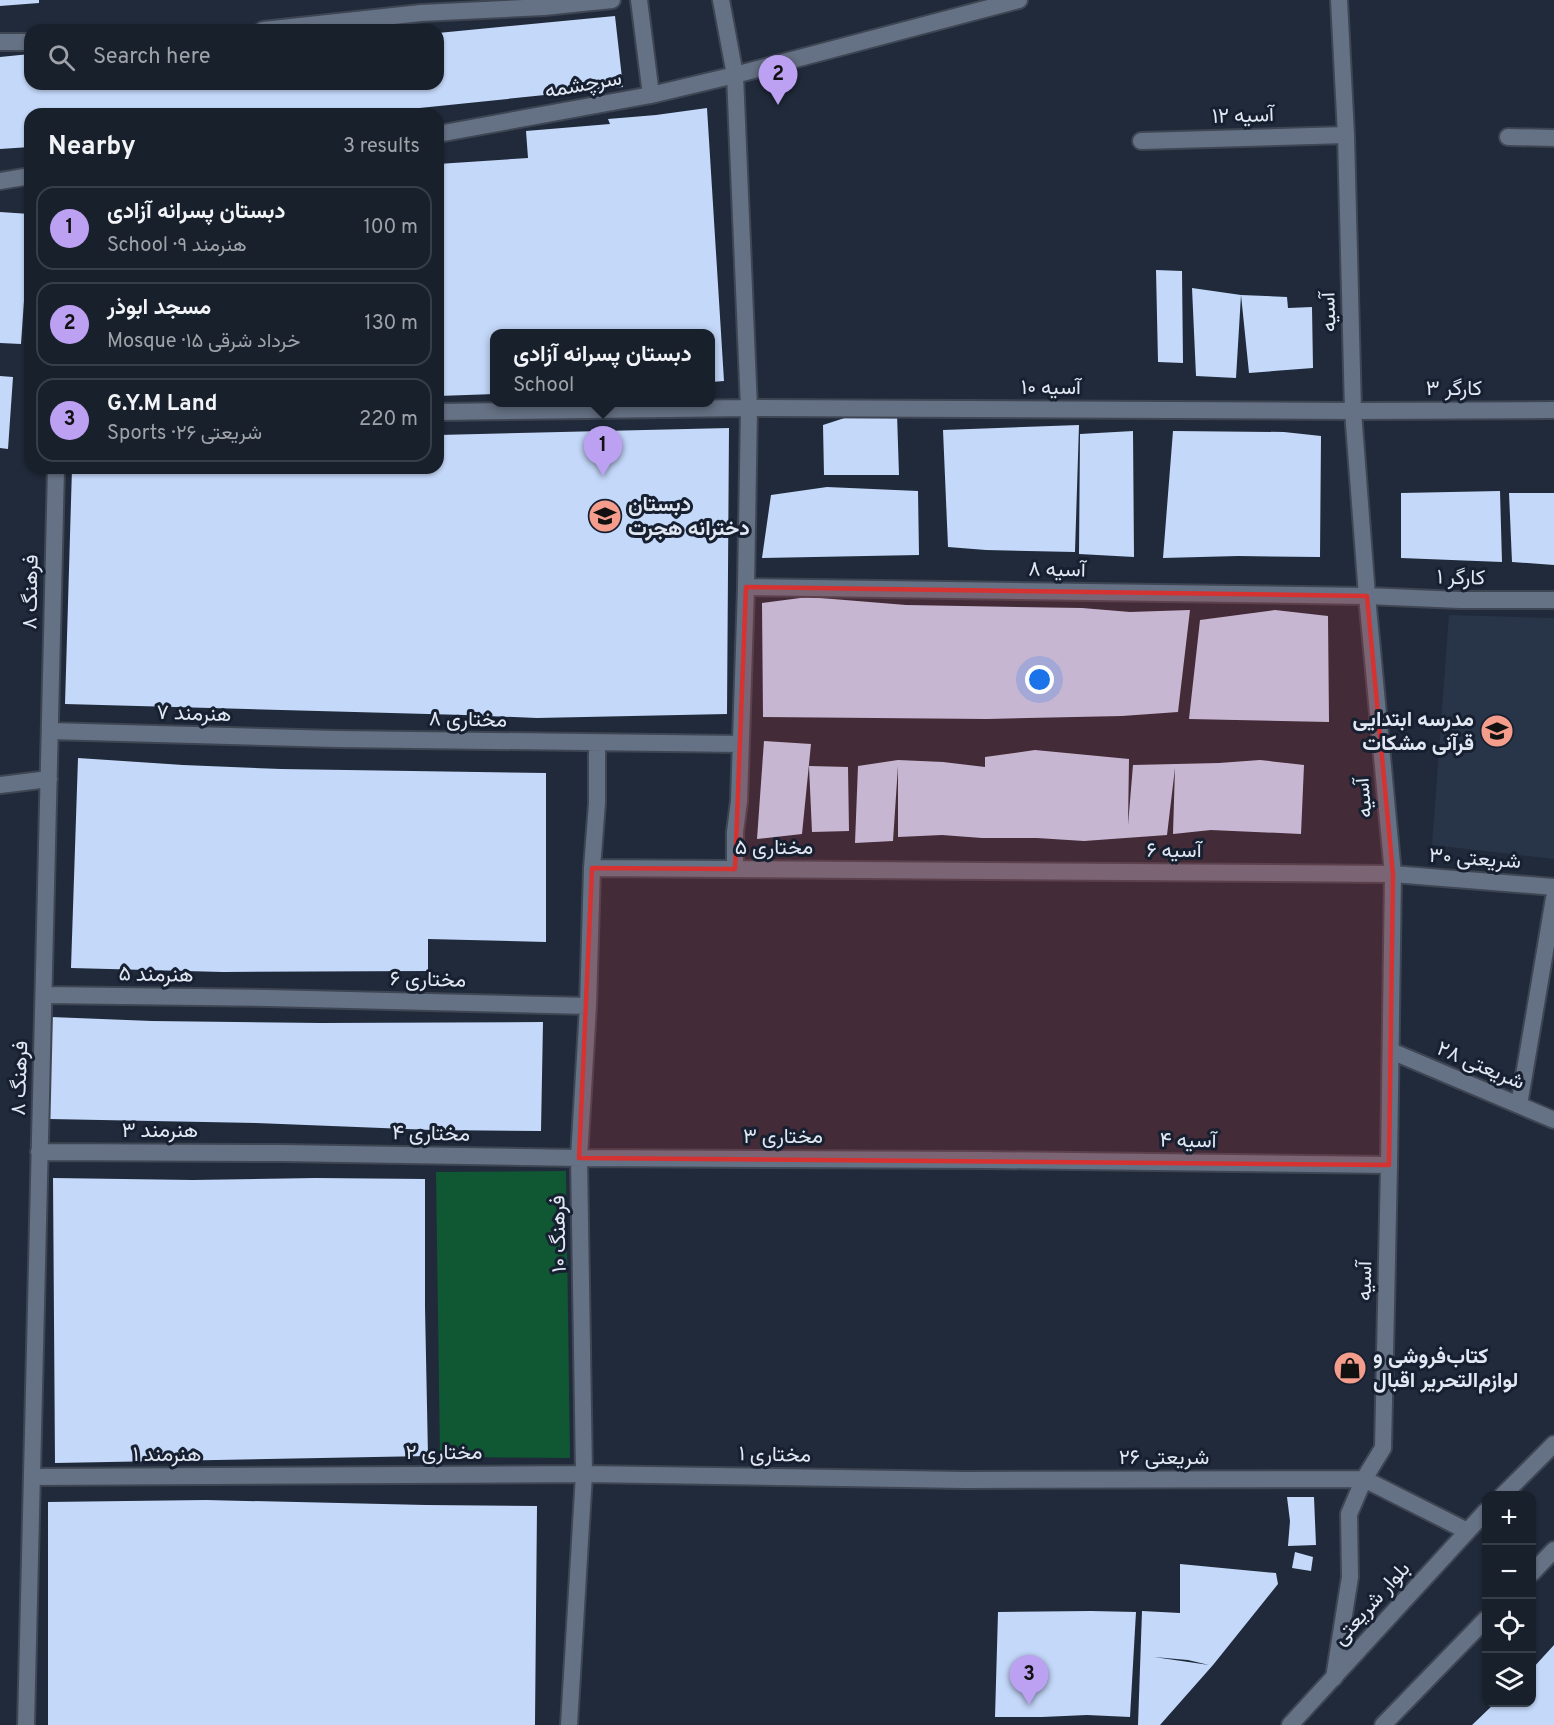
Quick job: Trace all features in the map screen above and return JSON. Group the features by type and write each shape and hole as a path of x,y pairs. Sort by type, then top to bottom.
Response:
{"street":[{"path":"304,24 420,7 544,7 612,0"},
{"path":"639,0 651,95"},
{"path":"721,0 735,75 749,408 746,587 735,869"},
{"name":"سرچشمه","path":"444,133 651,95 1019,0"},
{"name":"آسیه","path":"1339,0 1346,135 1353,411 1367,596 1393,874 1383,1449 1364,1479"},
{"path":"0,42 24,42"},
{"name":"آسیه ۱۲","path":"1141,141 1346,135"},
{"path":"1508,137 1554,138"},
{"path":"0,181 24,177"},
{"name":"آسیه ۱۰","path":"444,412 749,408 1353,411"},
{"name":"کارگر ۳","path":"1353,411 1554,410"},
{"name":"فرهنگ ۸","path":"26,1725 56,474"},
{"name":"آسیه ۸","path":"746,587 1367,596"},
{"name":"کارگر ۱","path":"1367,596 1460,600 1554,600"},
{"name":"هنرمند ۷","path":"50,731 338,739"},
{"name":"مختاری ۸","path":"338,739 741,744"},
{"name":"فرهنگ ۱۰","path":"569,1725 585,1474 579,1158 597,803 597,743"},
{"path":"0,785 48,779"},
{"name":"مختاری ۵","path":"592,868 955,871"},
{"name":"آسیه ۶","path":"955,871 1393,874"},
{"name":"شریعتی ۳۰","path":"1393,874 1554,887"},
{"path":"1519,1105 1554,898"},
{"name":"هنرمند ۵","path":"44,995 268,998"},
{"name":"مختاری ۶","path":"268,998 588,1006"},
{"name":"شریعتی ۲۸","path":"1391,1052 1554,1120"},
{"name":"هنرمند ۳","path":"39,1152 281,1153"},
{"name":"مختاری ۴","path":"281,1153 579,1158"},
{"name":"مختاری ۳","path":"579,1158 986,1160"},
{"name":"آسیه ۴","path":"986,1160 1389,1165"},
{"path":"1507,1491 1554,1444"},
{"name":"مختاری ۲","path":"303,1476 585,1474"},
{"name":"مختاری ۱","path":"585,1474 965,1480"},
{"name":"هنرمند ۱","path":"32,1478 303,1476"},
{"path":"1334,1678 1350,1577 1349,1514 1364,1479"},
{"name":"شریعتی ۲۶","path":"965,1480 1364,1479 1467,1531"},
{"name":"بلوار شریعتی","path":"1290,1725 1482,1515"},
{"path":"1536,1569 1554,1550"},
{"path":"1383,1725 1482,1623"}],"highlighted area":[{"path":"746,587 1367,596 1393,874 1389,1165 579,1158 592,868 735,869"}],"shaded area":[{"name":"مدرسه ابتدایی قرآنی مشکات","path":"1449,615 1554,618 1554,859 1432,845"}],"green space":[{"path":"566,1171 570,1458 440,1457 436,1172"}],"building":[{"path":"0,0 39,0 39,3 0,6"},
{"path":"615,16 623,87 419,108 24,108 24,147 0,149 0,57 24,55 24,90 444,90 444,32"},
{"path":"707,108 724,381 715,382 715,329 490,329 490,394 444,396 444,164 528,158 526,131 610,124 608,119"},
{"path":"0,212 24,214 24,301 21,344 0,343"},
{"path":"1156,270 1182,271 1183,363 1158,362"},
{"path":"1192,288 1241,295 1236,378 1196,376"},
{"path":"1241,295 1287,297 1288,308 1312,307 1313,368 1249,373"},
{"path":"0,376 13,377 8,449 0,448"},
{"path":"863,412 897,414 899,475 824,475 823,425"},
{"path":"1079,425 1075,552 948,547 943,430"},
{"path":"729,428 727,714 537,718 65,704 72,474 444,474 444,435"},
{"path":"1133,431 1134,557 1079,554 1080,434"},
{"path":"1173,431 1284,432 1321,436 1320,557 1163,558"},
{"path":"827,487 918,491 919,555 762,558 771,495"},
{"path":"1500,491 1502,562 1401,558 1401,493"},
{"path":"1509,493 1554,493 1554,565 1512,562"},
{"path":"808,597 906,605 1082,608 1130,612 1190,610 1178,712 1122,716 987,719 763,717 762,603"},
{"path":"1275,610 1328,616 1329,722 1189,719 1200,620"},
{"path":"764,741 811,744 802,834 757,839"},
{"path":"1035,750 1129,759 1128,825 1133,765 1260,760 1304,765 1301,834 1211,830 1173,834 1175,768 1167,835 1084,841 942,835 898,837 898,766 893,841 855,843 858,766 898,760 985,767 985,757"},
{"path":"78,758 281,769 546,773 546,942 428,939 428,971 223,972 71,968"},
{"path":"809,766 848,767 849,831 812,832"},
{"path":"51,1017 321,1023 543,1022 541,1131 49,1119"},
{"path":"53,1178 425,1179 428,1456 55,1463"},
{"path":"1287,1497 1314,1497 1316,1545 1288,1546 1290,1521"},
{"path":"206,1500 537,1506 535,1725 48,1725 48,1502"},
{"path":"1295,1552 1313,1557 1311,1571 1292,1568"},
{"path":"1180,1564 1276,1573 1278,1584 1213,1665 1160,1725 1138,1725 1142,1611 1180,1613","holes":["1154,1657 1188,1660 1209,1665"]},
{"path":"998,1612 1136,1612 1130,1717 1087,1715 995,1717"},
{"path":"1554,1645 1554,1725 1472,1725 1491,1707 1536,1707 1536,1665"}],"place":[{"name":"مسجد ابوذر","path":"778,105"},
{"name":"دبستان پسرانه آزادی","path":"603,476"},
{"name":"دبستان دخترانه هجرت","path":"605,516"},
{"name":"مدرسه ابتدایی قرآنی مشکات","path":"1497,731"},
{"name":"کتاب‌فروشی و لوازم‌التحریر اقبال","path":"1350,1368"},
{"name":"G.Y.M Land","path":"1029,1705"}]}
